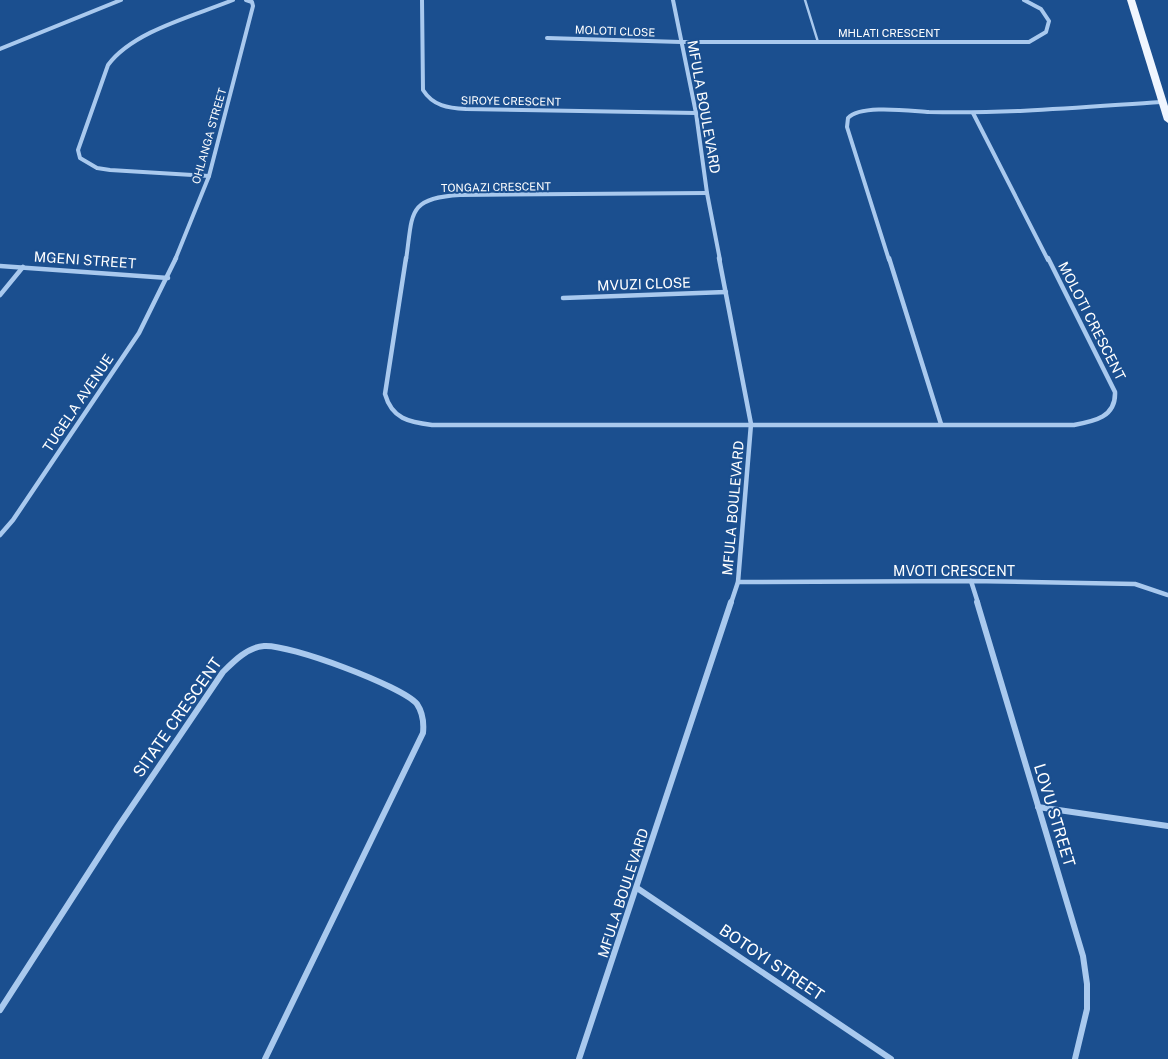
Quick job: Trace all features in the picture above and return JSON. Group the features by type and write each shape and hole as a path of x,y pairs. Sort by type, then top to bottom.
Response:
{"main road":[{"path":"1130,0 1168,120"}],"street":[{"path":"0,49 122,0"},
{"path":"209,176 97,168 80,158 78,150 108,65 116,54 135,39 233,0"},
{"name":"OHLANGA STREET","path":"168,278 209,176 254,6 252,1 246,0"},
{"name":"SIROYE CRESCENT","path":"422,0 423,90 427,98 436,104 466,109 696,113"},
{"name":"MFULA BOULEVARD","path":"580,1059 738,582 751,424 708,193 696,113 672,0"},
{"name":"MHLATI CRESCENT","path":"682,42 1029,42 1043,38 1049,30 1046,13 1039,6 1024,0"},
{"name":"MOLOTI CLOSE","path":"547,38 682,42"},
{"path":"941,424 846,121 849,116 858,112 872,110 973,113 1161,102"},
{"name":"MOLOTI CRESCENT","path":"385,394 388,409 400,418 432,425 1074,425 1094,422 1107,416 1115,403 1116,394 973,113"},
{"name":"TONGAZI CRESCENT","path":"385,394 413,212 420,204 430,198 460,194 708,193"},
{"name":"MGENI STREET","path":"0,266 168,278"},
{"path":"0,295 23,267"},
{"name":"TUGELA AVENUE","path":"0,535 13,520 139,333 168,278"},
{"name":"MVUZI CLOSE","path":"563,298 726,292"},
{"name":"MVOTI CRESCENT","path":"738,582 971,581 1135,584 1168,595"},
{"name":"LOVU STREET","path":"971,581 1083,956 1087,984 1087,1009 1075,1059"},
{"name":"SITATE CRESCENT","path":"0,1010 118,827 223,672 238,658 253,649 265,646 279,646 401,691 414,699 422,710 425,721 423,733 265,1059"},
{"path":"1038,807 1168,826"},
{"name":"BOTOYI STREET","path":"637,888 891,1059"}],"lane":[{"path":"805,0 818,42"}]}
